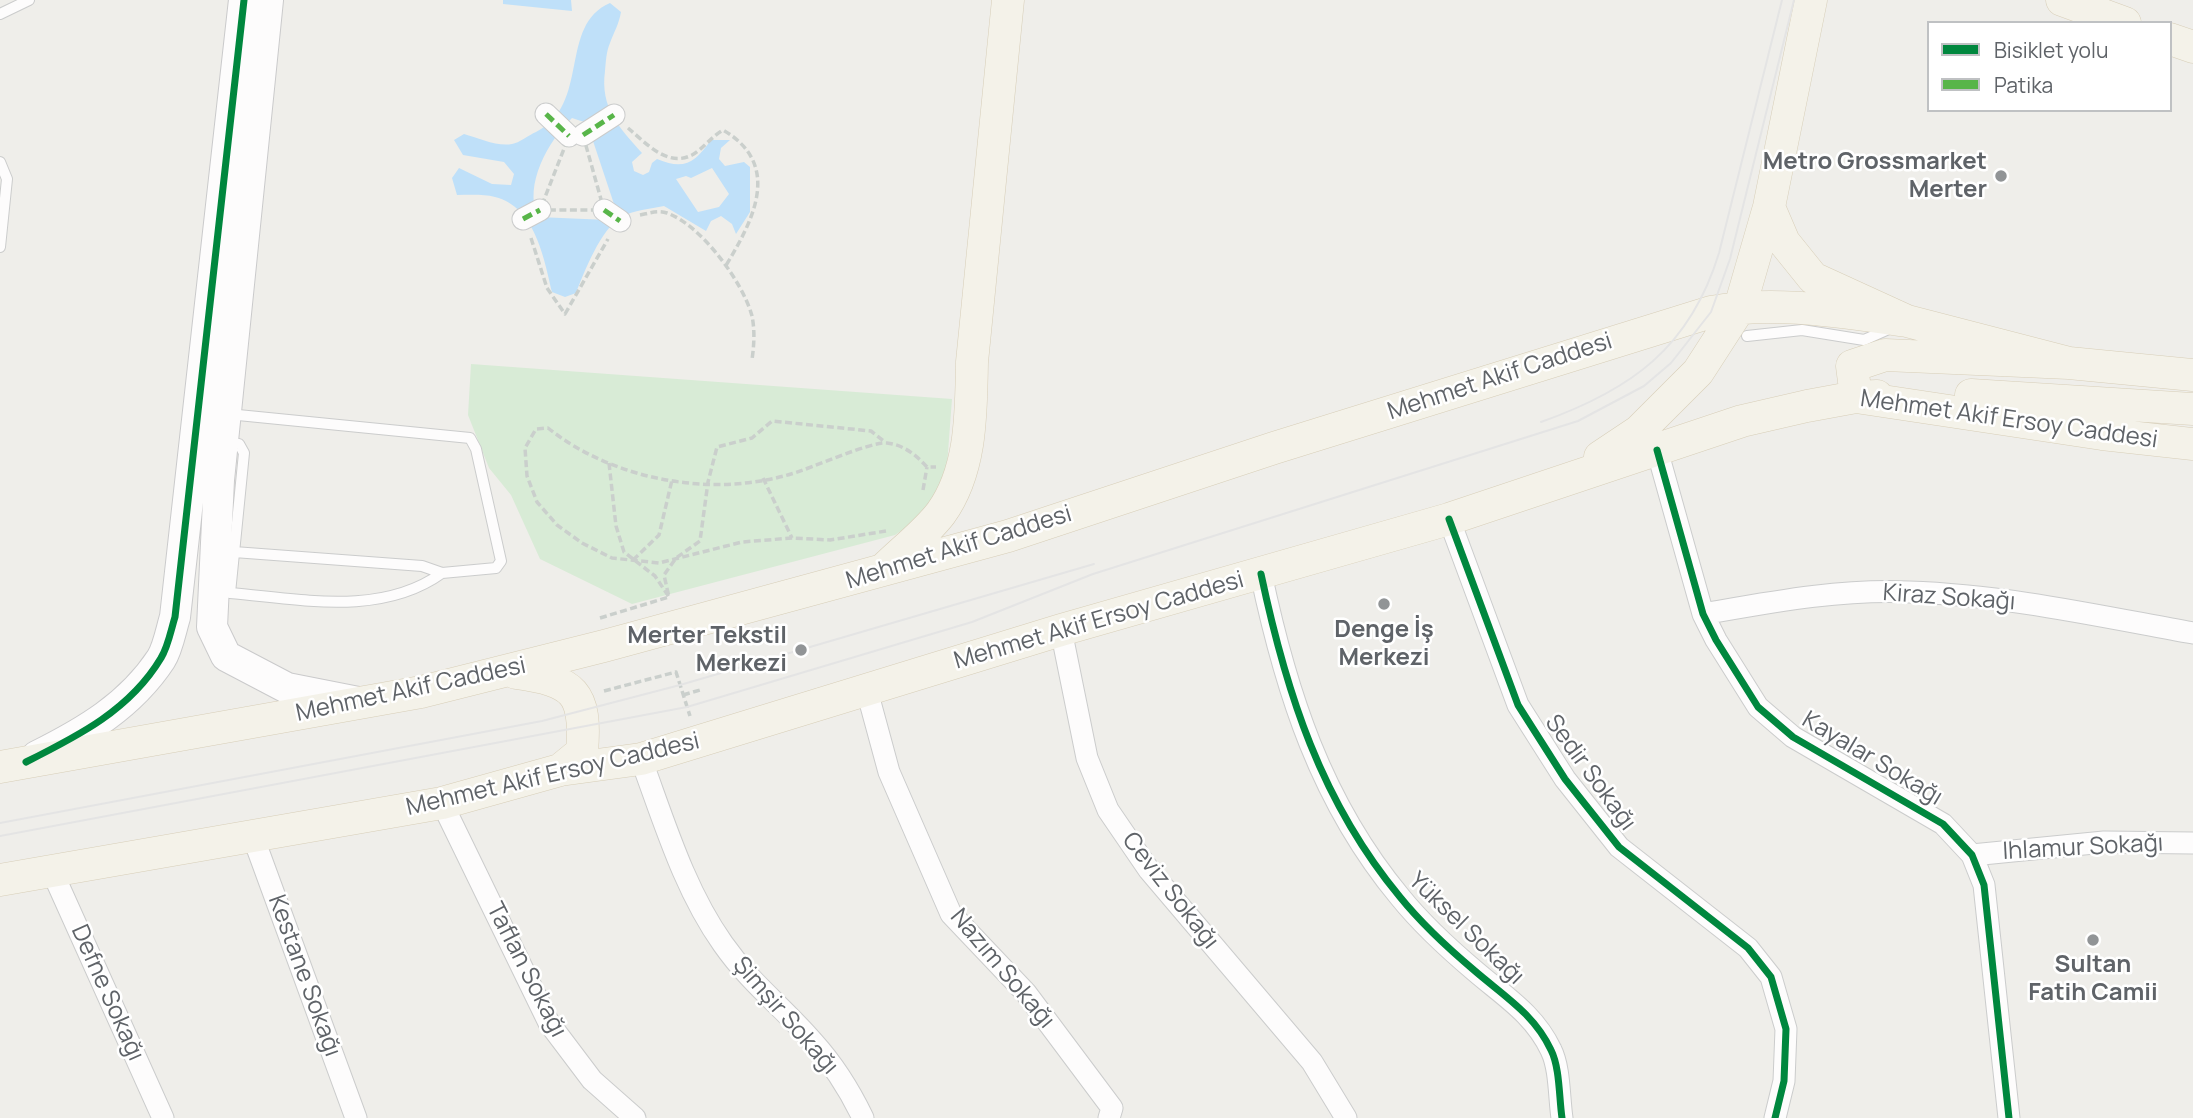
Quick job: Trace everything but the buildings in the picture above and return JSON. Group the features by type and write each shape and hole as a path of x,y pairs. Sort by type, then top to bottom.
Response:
{"main road":[{"path":"881,573 941,513 962,466 971,410 972,362 1008,0"},
{"path":"1567,480 1639,431 1744,321 1811,0"},
{"path":"1804,34 1818,0"},
{"path":"2062,0 2120,21"},
{"path":"2172,40 2193,47"},
{"path":"1769,207 1784,242 1813,278 1907,321 2069,363"},
{"name":"Mehmet Akif Caddesi","path":"9,763 362,703 509,672 881,573 1008,536 1692,316 1744,321 1788,305 1907,321"},
{"path":"2193,375 2069,363 1885,355 1852,366 1856,397 1933,393 2193,410"},
{"name":"Mehmet Akif Ersoy Caddesi","path":"0,880 442,803 560,771 641,759 1061,630 1449,519 1742,421 1856,397 2102,434 2193,444"},
{"path":"509,672 551,678 568,688 583,709 582,752 560,771"}],"street":[{"path":"9,763 85,732 126,702 162,657 175,617 244,0"},
{"path":"268,0 224,428 212,627 226,656 287,688 362,703"},
{"path":"547,114 576,136 614,116"},
{"name":"Kayalar Sokağı","path":"1657,450 1703,614 1758,707 1793,737 1943,824 1972,855 1984,885 2009,1118"},
{"name":"Sedir Sokağı","path":"1449,519 1518,705 1564,779 1619,847 1748,948 1771,977 1786,1029 1784,1081 1775,1118"},
{"name":"Yüksel Sokağı","path":"1261,574 1280,660 1307,742 1348,823 1400,897 1474,970 1528,1012 1553,1052 1562,1118"},
{"name":"Kiraz Sokağı","path":"1703,614 1812,595 1909,592 2018,601 2193,633"},
{"name":"Ceviz Sokağı","path":"1061,630 1087,758 1108,810 1149,870 1312,1062 1346,1118"},
{"name":"Nazım Sokağı","path":"867,691 889,772 951,914 1027,993 1112,1108 1109,1118"},
{"name":"Şimşir Sokağı","path":"641,759 685,875 722,942 755,986 814,1042 851,1094 863,1118"},
{"name":"Taflan Sokağı","path":"442,803 549,1023 592,1080 635,1118"},
{"name":"Kestane Sokağı","path":"252,834 356,1118"},
{"name":"Ihlamur Sokağı","path":"1972,855 2104,842 2193,843"},
{"name":"Defne Sokağı","path":"51,869 163,1118"}],"lane":[{"path":"0,14 29,0"},
{"path":"0,162 7,179 0,247"},
{"path":"224,428 470,438 476,449 500,561 496,568 442,573 422,566 234,552"},
{"path":"224,428 244,453 230,593 354,603 424,585 442,573"}],"path":[{"path":"614,116 664,156 684,158 695,154 708,139 723,130 750,151 757,177 756,209 725,267"},
{"path":"576,136 612,216 598,254 565,314 547,288 532,214 576,136"},
{"path":"532,214 612,216 655,212 668,214 705,237 752,315 755,338 752,360"},
{"path":"668,597 664,575 676,558 701,541 708,482 717,447 752,438 772,421 871,431 885,442 912,452 927,467 962,466"},
{"path":"885,442 788,475 738,484 672,480 636,473 585,453 548,428 536,429 524,448 527,476 537,502 557,525 582,543 612,558 659,563 742,542 792,538 830,540 887,530"},
{"path":"609,462 616,526 624,552 655,576 668,597"},
{"path":"920,499 927,467"},
{"path":"763,478 792,538"},
{"path":"633,560 659,535 672,480"},
{"path":"594,620 668,597"},
{"path":"587,651 592,674 604,693 676,672 690,717 701,714"},
{"path":"683,695 700,690"}],"green space":[{"path":"471,364 952,399 946,479 925,515 895,535 632,604 540,559 511,495 489,468 468,415"}],"water":[{"path":"503,0 571,0 572,11 503,4"},
{"path":"610,3 621,12 608,50 604,84 605,96 613,116 642,153 632,162 634,171 643,175 649,172 652,163 657,159 682,164 694,159 711,140 730,140 721,148 719,159 725,166 744,162 750,167 750,212 736,234 732,224 721,216 711,221 706,231 664,206 621,217 600,241 576,293 565,297 552,292 541,250 529,222 520,211 495,197 457,195 452,178 459,168 492,184 511,185 514,174 504,162 463,155 454,140 464,134 494,143 512,144 553,120 570,85 584,29 594,14","holes":["572,118 587,123 615,207 608,220 538,217 534,204 536,177 547,151","712,168 729,194 719,207 698,212 676,179 686,176 691,178"]}],"tram line":[{"path":"1541,422 1603,395 1629,380 1674,340 1692,315 1707,286 1719,253 1782,0"},
{"path":"0,836 687,707 972,622 1093,574 1578,421 1644,386 1671,363 1711,312 1730,259 1794,0"},
{"path":"0,823 542,721 680,685 1094,564"}],"marked path":[{"path":"546,114 569,136"},
{"path":"583,135 614,115"},
{"path":"523,219 540,210"},
{"path":"604,210 620,221"}],"cycle path":[{"path":"26,762 65,742 118,707 148,676 163,654 169,638 175,617 244,0"},
{"path":"1657,450 1703,614 1758,707 1793,737 1943,824 1972,855 1984,885 2009,1118"},
{"path":"1449,519 1518,705 1565,779 1619,847 1748,948 1771,977 1786,1029 1784,1081 1775,1118"},
{"path":"1261,574 1295,703 1310,744 1348,823 1372,861 1417,916 1455,954 1518,1006 1544,1037 1554,1057 1558,1074 1562,1118"}],"place":[{"name":"Metro Grossmarket Merter","path":"2001,176"},
{"name":"Denge İş Merkezi","path":"1384,604"},
{"name":"Merter Tekstil Merkezi","path":"801,650"},
{"name":"Sultan Fatih Camii","path":"2093,940"}]}
